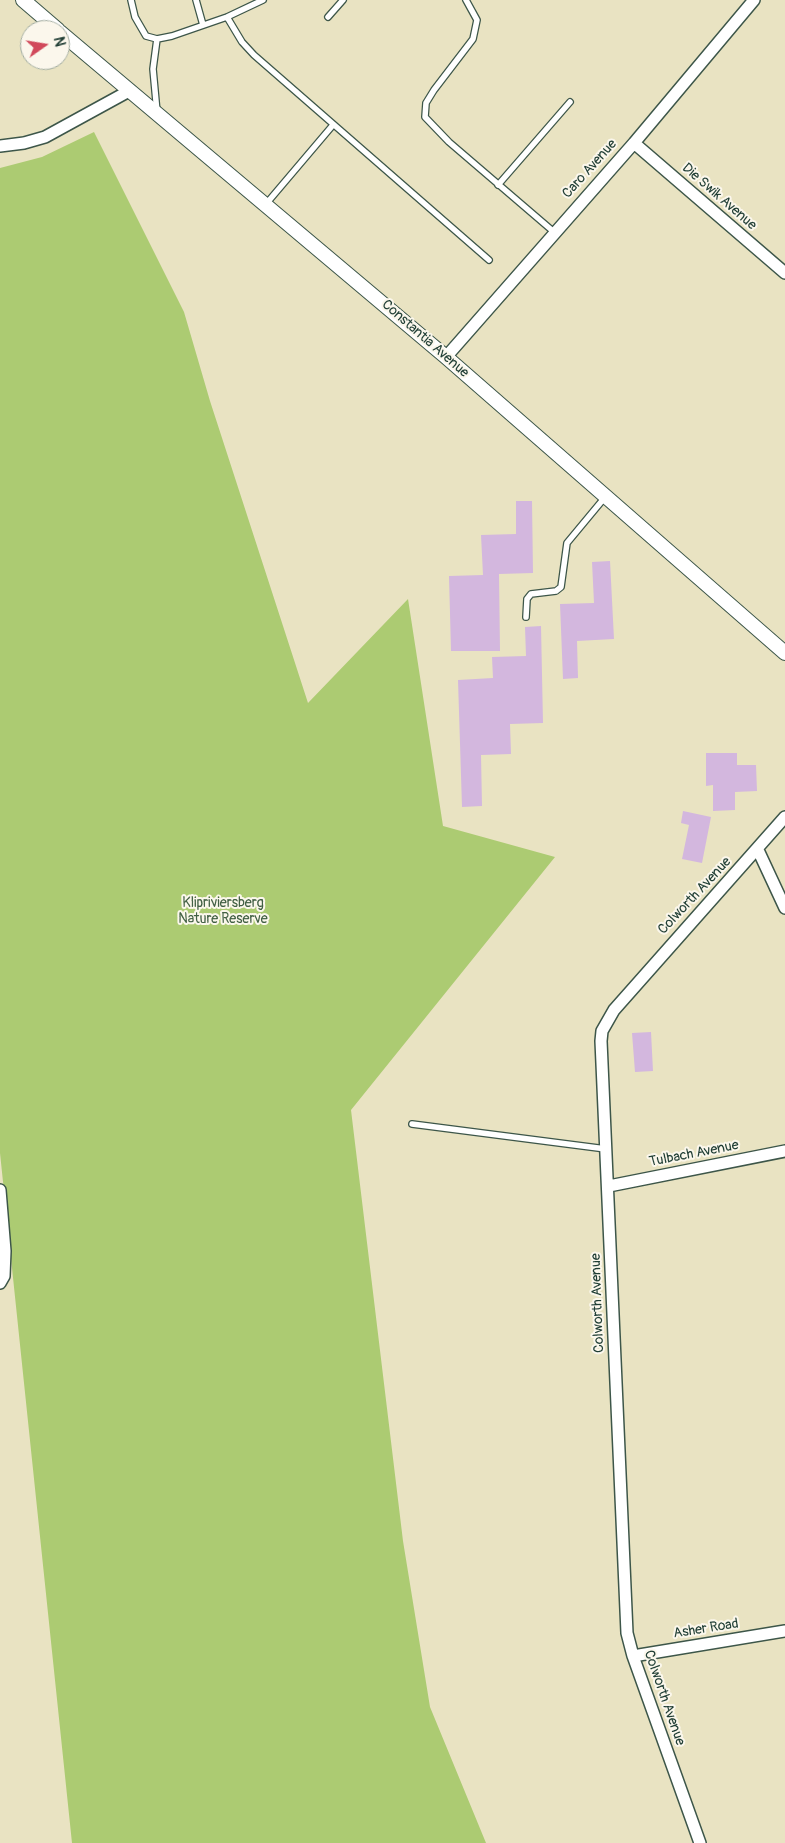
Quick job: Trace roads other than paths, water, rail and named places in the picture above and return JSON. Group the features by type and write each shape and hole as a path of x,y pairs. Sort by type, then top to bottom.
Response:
{"street":[{"name":"Constantia Avenue","path":"23,0 46,20"},
{"name":"Caro Avenue","path":"446,357 634,143 754,0"},
{"name":"Constantia Avenue","path":"70,40 446,357 785,652"},
{"path":"0,146 24,143 45,137 130,91"},
{"name":"Die Swik Avenue","path":"634,143 785,273"},
{"name":"Colworth Avenue","path":"700,1843 633,1656 627,1632 624,1604 601,1041 602,1031 609,1016 675,938 758,850 785,817"},
{"path":"758,850 785,908"},
{"name":"Tulbach Avenue","path":"608,1186 785,1150"},
{"path":"0,1190 5,1251 4,1276 0,1283"},
{"name":"Asher Road","path":"633,1656 785,1631"}],"lane":[{"path":"131,0 135,17 146,36 157,39 172,36 228,17 263,0"},
{"path":"196,0 204,25"},
{"path":"328,17 343,0"},
{"path":"466,0 477,20 473,39 434,90 426,103 425,117 433,128 554,232"},
{"path":"228,17 242,42 254,55 489,260"},
{"path":"157,39 153,69 157,114"},
{"path":"498,185 570,102"},
{"path":"266,204 333,125"},
{"path":"526,618 527,599 531,594 556,591 562,587 567,543 606,496"},
{"path":"412,1124 606,1149"}],"park label":[{"name":"Klipriviersberg Nature Reserve","path":"223,912"}]}
